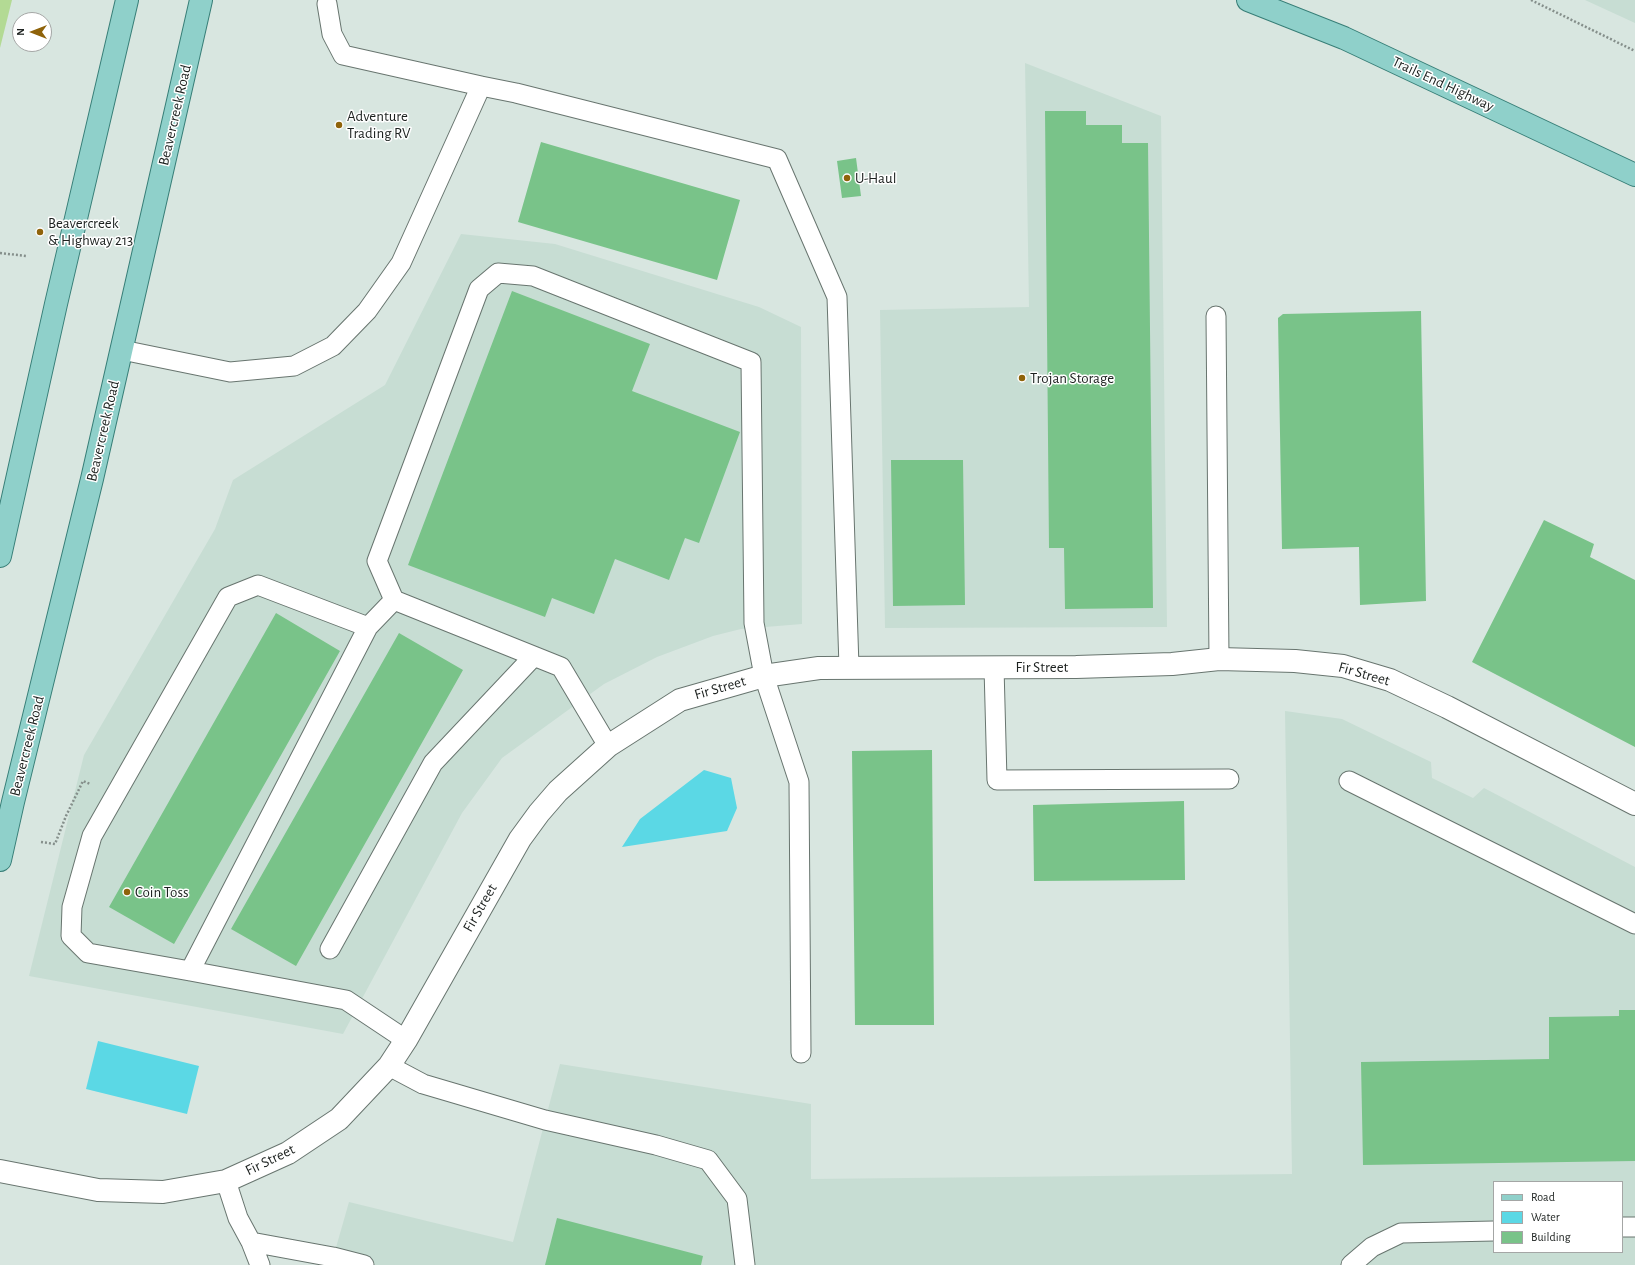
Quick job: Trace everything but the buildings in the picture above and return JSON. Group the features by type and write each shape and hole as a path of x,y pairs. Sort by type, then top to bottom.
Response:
{"main road":[{"path":"0,556 56,304 127,0"},
{"name":"Beavercreek Road","path":"0,860 122,350 201,0"},
{"name":"Trails End Highway","path":"1248,0 1344,38 1635,175"}],"street":[{"name":"Fir Street","path":"0,1171 98,1190 162,1192 226,1181 288,1153 339,1119 389,1066 406,1040 520,839 539,813 558,791 608,746 680,700 764,676 819,668 1108,666 1172,664 1219,659 1294,661 1343,666 1390,680 1447,707 1635,804"}],"lane":[{"path":"327,4 332,34 344,55 516,93 776,159 837,297 849,667"},
{"path":"122,350 230,372 294,366 333,346 367,311 401,263 482,86"},
{"path":"608,746 560,667 394,600 377,561 479,289 498,272 533,276 751,362 754,623 764,676 799,782 801,1053"},
{"path":"1216,316 1219,659"},
{"path":"368,627 258,585 228,597 92,836 72,907 71,936 88,953 346,1000 406,1040"},
{"path":"190,971 368,627 394,600"},
{"path":"330,949 433,762 534,657"},
{"path":"994,667 997,780 1229,779"},
{"path":"1349,781 1635,924"},
{"path":"389,1066 423,1084 545,1120 656,1146 708,1160 737,1199 745,1265"},
{"path":"226,1181 238,1218 251,1242 260,1265"},
{"path":"1623,1227 1635,1227"},
{"path":"1352,1265 1372,1247 1401,1233 1493,1231"},
{"path":"251,1242 333,1257 364,1265"}],"path":[{"path":"1531,0 1635,51"},
{"path":"0,254 26,256"}],"shaded area":[{"path":"1585,0 1635,0 1635,23"},
{"name":"Trojan Storage","path":"1025,63 1161,116 1167,627 885,628 880,310 1029,307"},
{"path":"461,234 555,244 759,307 801,327 802,624 741,629 713,636 657,657 604,684 502,758 462,813 343,1034 29,976 84,755 215,529 233,480 385,385"},
{"path":"1285,711 1342,719 1431,762 1432,778 1473,798 1484,788 1635,867 1635,1265 331,1265 349,1202 513,1242 560,1064 811,1104 811,1179 1292,1174"}],"green space":[{"path":"0,0 12,0 0,48"}],"water":[{"path":"704,770 731,778 737,808 727,831 622,847 640,819"},
{"path":"98,1041 199,1066 187,1114 86,1089"}],"place":[{"name":"Adventure Trading RV","path":"339,125"},
{"name":"U-Haul","path":"847,178"},
{"name":"Beavercreek & Highway 213","path":"40,232"},
{"name":"Trojan Storage","path":"1022,378"},
{"name":"Coin Toss","path":"127,892"}]}
